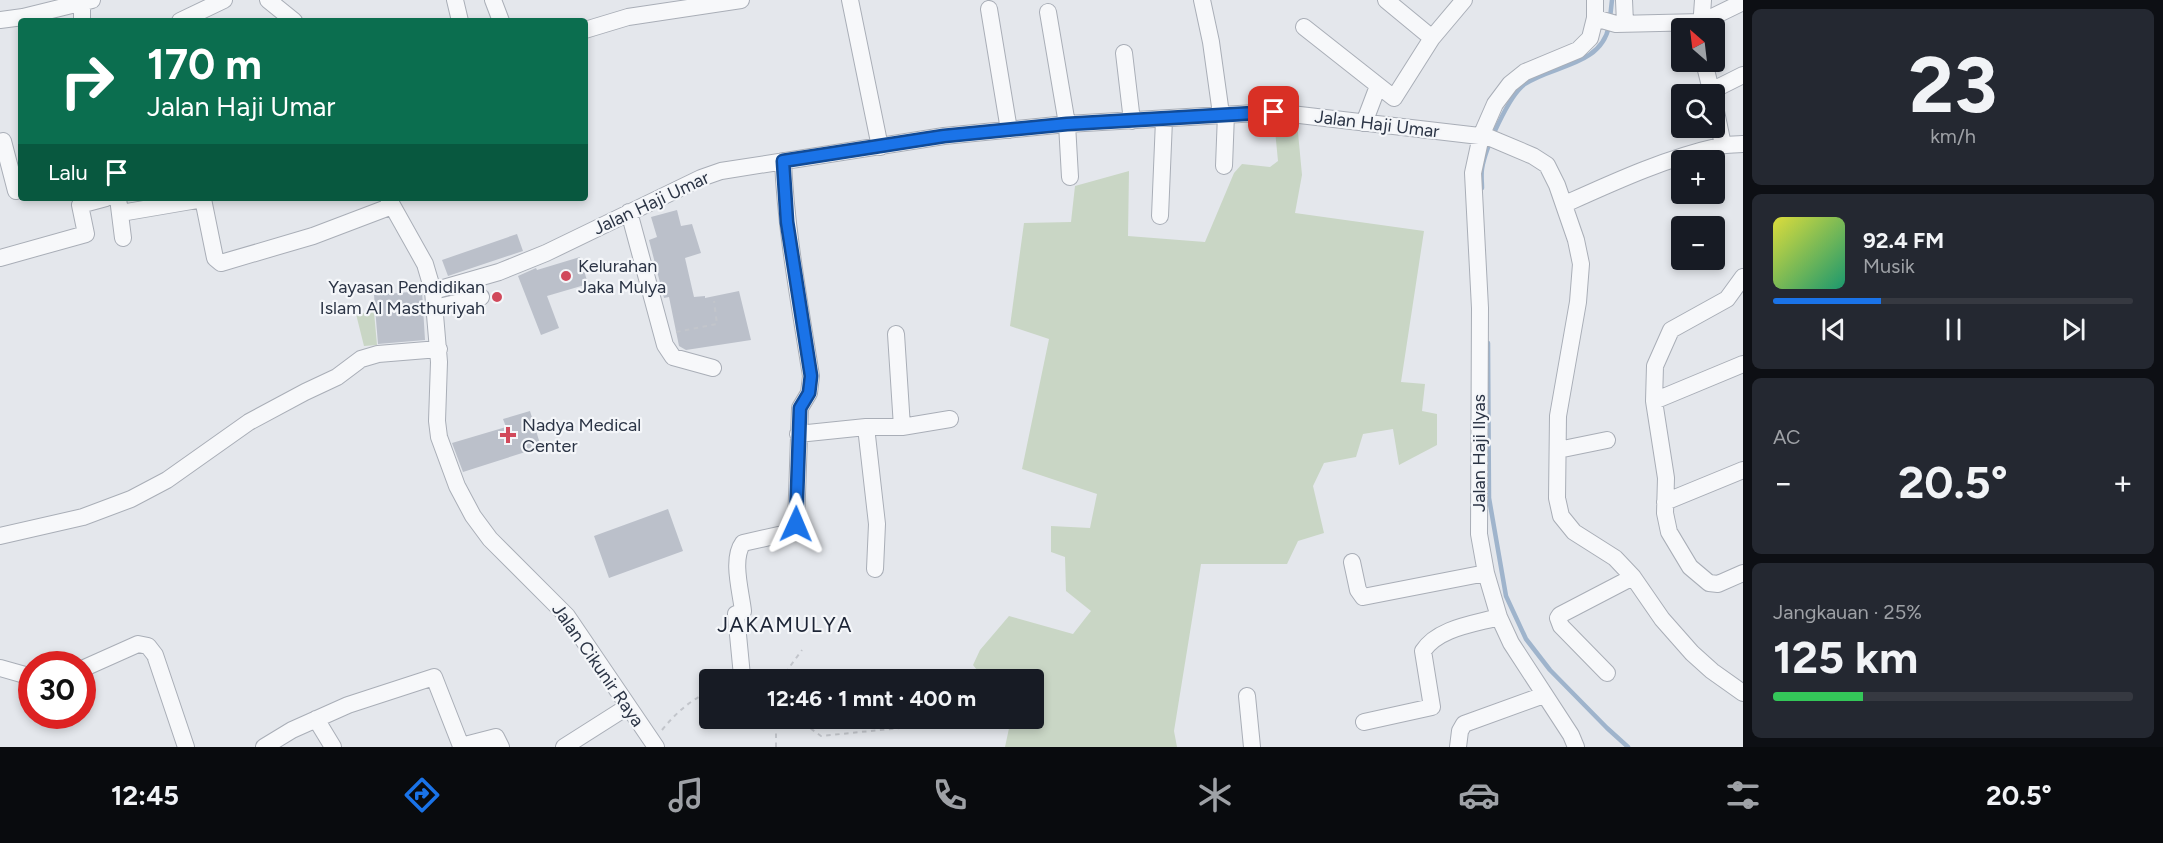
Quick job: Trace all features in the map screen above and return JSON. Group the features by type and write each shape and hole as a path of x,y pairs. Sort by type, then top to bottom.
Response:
{"street":[{"path":"186,18 224,0"},
{"path":"268,0 290,18"},
{"path":"455,0 459,18"},
{"path":"493,0 500,18"},
{"path":"588,29 628,17 698,3 741,0"},
{"path":"850,0 880,147"},
{"path":"1202,0 1223,114 1224,166"},
{"path":"1386,0 1432,38"},
{"path":"1304,27 1394,98 1432,38 1464,0"},
{"path":"1595,0 1609,21"},
{"path":"1609,21 1624,0"},
{"path":"1702,18 1703,0"},
{"path":"28,18 87,2 83,18"},
{"path":"1714,18 1743,2"},
{"path":"989,9 1009,130"},
{"path":"1048,12 1067,124 1071,177"},
{"path":"0,20 18,19"},
{"path":"1609,21 1671,24"},
{"name":"Jalan Haji Ilyas","path":"1576,747 1511,643 1499,617 1486,573 1479,534 1480,308 1473,173 1489,138 1495,104 1510,84 1525,72 1578,50 1609,21"},
{"path":"1124,53 1132,121"},
{"path":"1725,88 1743,75"},
{"path":"1365,123 1378,86"},
{"name":"Jalan Haji Umar","path":"433,291 554,255 629,212 700,178 721,171 944,136 1067,124 1274,112 1489,138 1533,156 1547,165 1565,204 1580,252 1581,276 1558,416 1557,498 1561,516 1574,532 1615,558 1634,577 1662,619 1692,653 1712,671 1743,693"},
{"path":"1160,216 1164,120"},
{"path":"1722,138 1723,145"},
{"path":"0,142 3,141 16,191"},
{"path":"1565,204 1626,176 1672,159 1723,145 1743,144"},
{"path":"741,669 736,614 743,611 738,565 739,548 743,543 783,534 796,524 800,408 809,393 811,376 788,232 783,161"},
{"path":"0,258 86,234 80,206 96,201"},
{"path":"123,238 119,206 179,201"},
{"path":"203,201 215,258 222,263 313,236 390,202"},
{"name":"Jalan Cikunir Raya","path":"390,202 425,264 433,291 439,348 439,437 448,467 465,502 490,539 567,616 654,744"},
{"path":"629,212 665,345 673,357 713,368"},
{"path":"1743,278 1727,299 1671,330 1655,366 1654,401 1666,478 1666,524 1670,532 1690,567 1709,583 1718,584 1743,573"},
{"path":"435,308 481,297"},
{"path":"896,334 903,428"},
{"path":"0,536 83,517 131,499 167,480 249,422 337,377 361,359 378,354 439,348"},
{"path":"1654,401 1743,364"},
{"path":"798,434 866,427 903,428 950,419"},
{"path":"866,427 877,524 875,569"},
{"path":"1558,450 1607,440"},
{"path":"1665,502 1743,470"},
{"path":"1352,562 1358,590 1363,597 1486,573"},
{"path":"1607,673 1561,626 1558,618 1634,577"},
{"path":"1364,722 1432,707 1424,651 1430,641 1440,635 1499,617"},
{"path":"96,663 138,644 148,646 155,655 186,747"},
{"path":"0,668 18,673"},
{"path":"264,747 292,730 348,705 434,677 461,746 496,737 501,747"},
{"path":"1458,747 1460,731 1464,724 1544,695"},
{"path":"1247,696 1252,747"},
{"path":"564,747 627,707"},
{"path":"316,719 333,747"}],"path":[{"path":"662,334 717,324 714,301"},
{"path":"788,669 802,650"},
{"path":"654,744 677,711 699,696"},
{"path":"776,729 776,747"},
{"path":"811,729 821,736 890,729"}],"green space":[{"path":"1274,120 1297,122 1302,175 1295,213 1424,231 1401,382 1425,384 1422,411 1437,414 1437,445 1399,465 1393,429 1363,434 1356,457 1324,463 1313,486 1324,533 1298,541 1287,564 1201,564 1174,731 1177,747 1005,747 1009,729 1044,729 1044,669 976,669 973,665 980,650 1009,616 1073,634 1091,611 1066,591 1065,557 1051,552 1051,526 1090,528 1097,494 1022,469 1049,339 1010,326 1024,223 1071,222 1075,186 1129,171 1128,236 1205,242 1234,173 1242,164 1270,167 1278,161"},
{"path":"374,312 377,345 364,346 356,314"}],"building":[{"path":"677,210 681,226 692,224 701,253 685,258 694,297 705,296 705,298 739,291 751,340 686,350 679,346 669,297 664,298 649,240 657,237 651,217"},
{"path":"517,234 523,251 448,276 442,260"},
{"path":"580,257 588,284 547,296 559,328 541,335 518,276 536,268 537,270"},
{"path":"422,291 425,340 378,344 374,295"},
{"name":"Nadya Medical Center","path":"530,411 541,447 463,472 452,443 506,427 503,419"},
{"path":"668,509 683,551 609,578 594,536"}],"waterway":[{"path":"1610,18 1612,0"},
{"path":"1482,188 1482,169 1488,149 1505,110 1519,90 1536,78 1586,57 1604,39 1609,26"},
{"path":"1488,343 1489,498 1506,596 1526,639 1550,670 1628,747"}],"place":[{"name":"Kelurahan Jaka Mulya","path":"566,276"},
{"name":"Yayasan Pendidikan Islam Al Masthuriyah","path":"497,297"},
{"name":"Nadya Medical Center","path":"508,435"}],"district":[{"name":"JAKAMULYA","path":"785,624"}],"route":[{"path":"796,524 800,408 809,393 811,376 787,222 783,161 944,136 1067,124 1274,112"}]}
